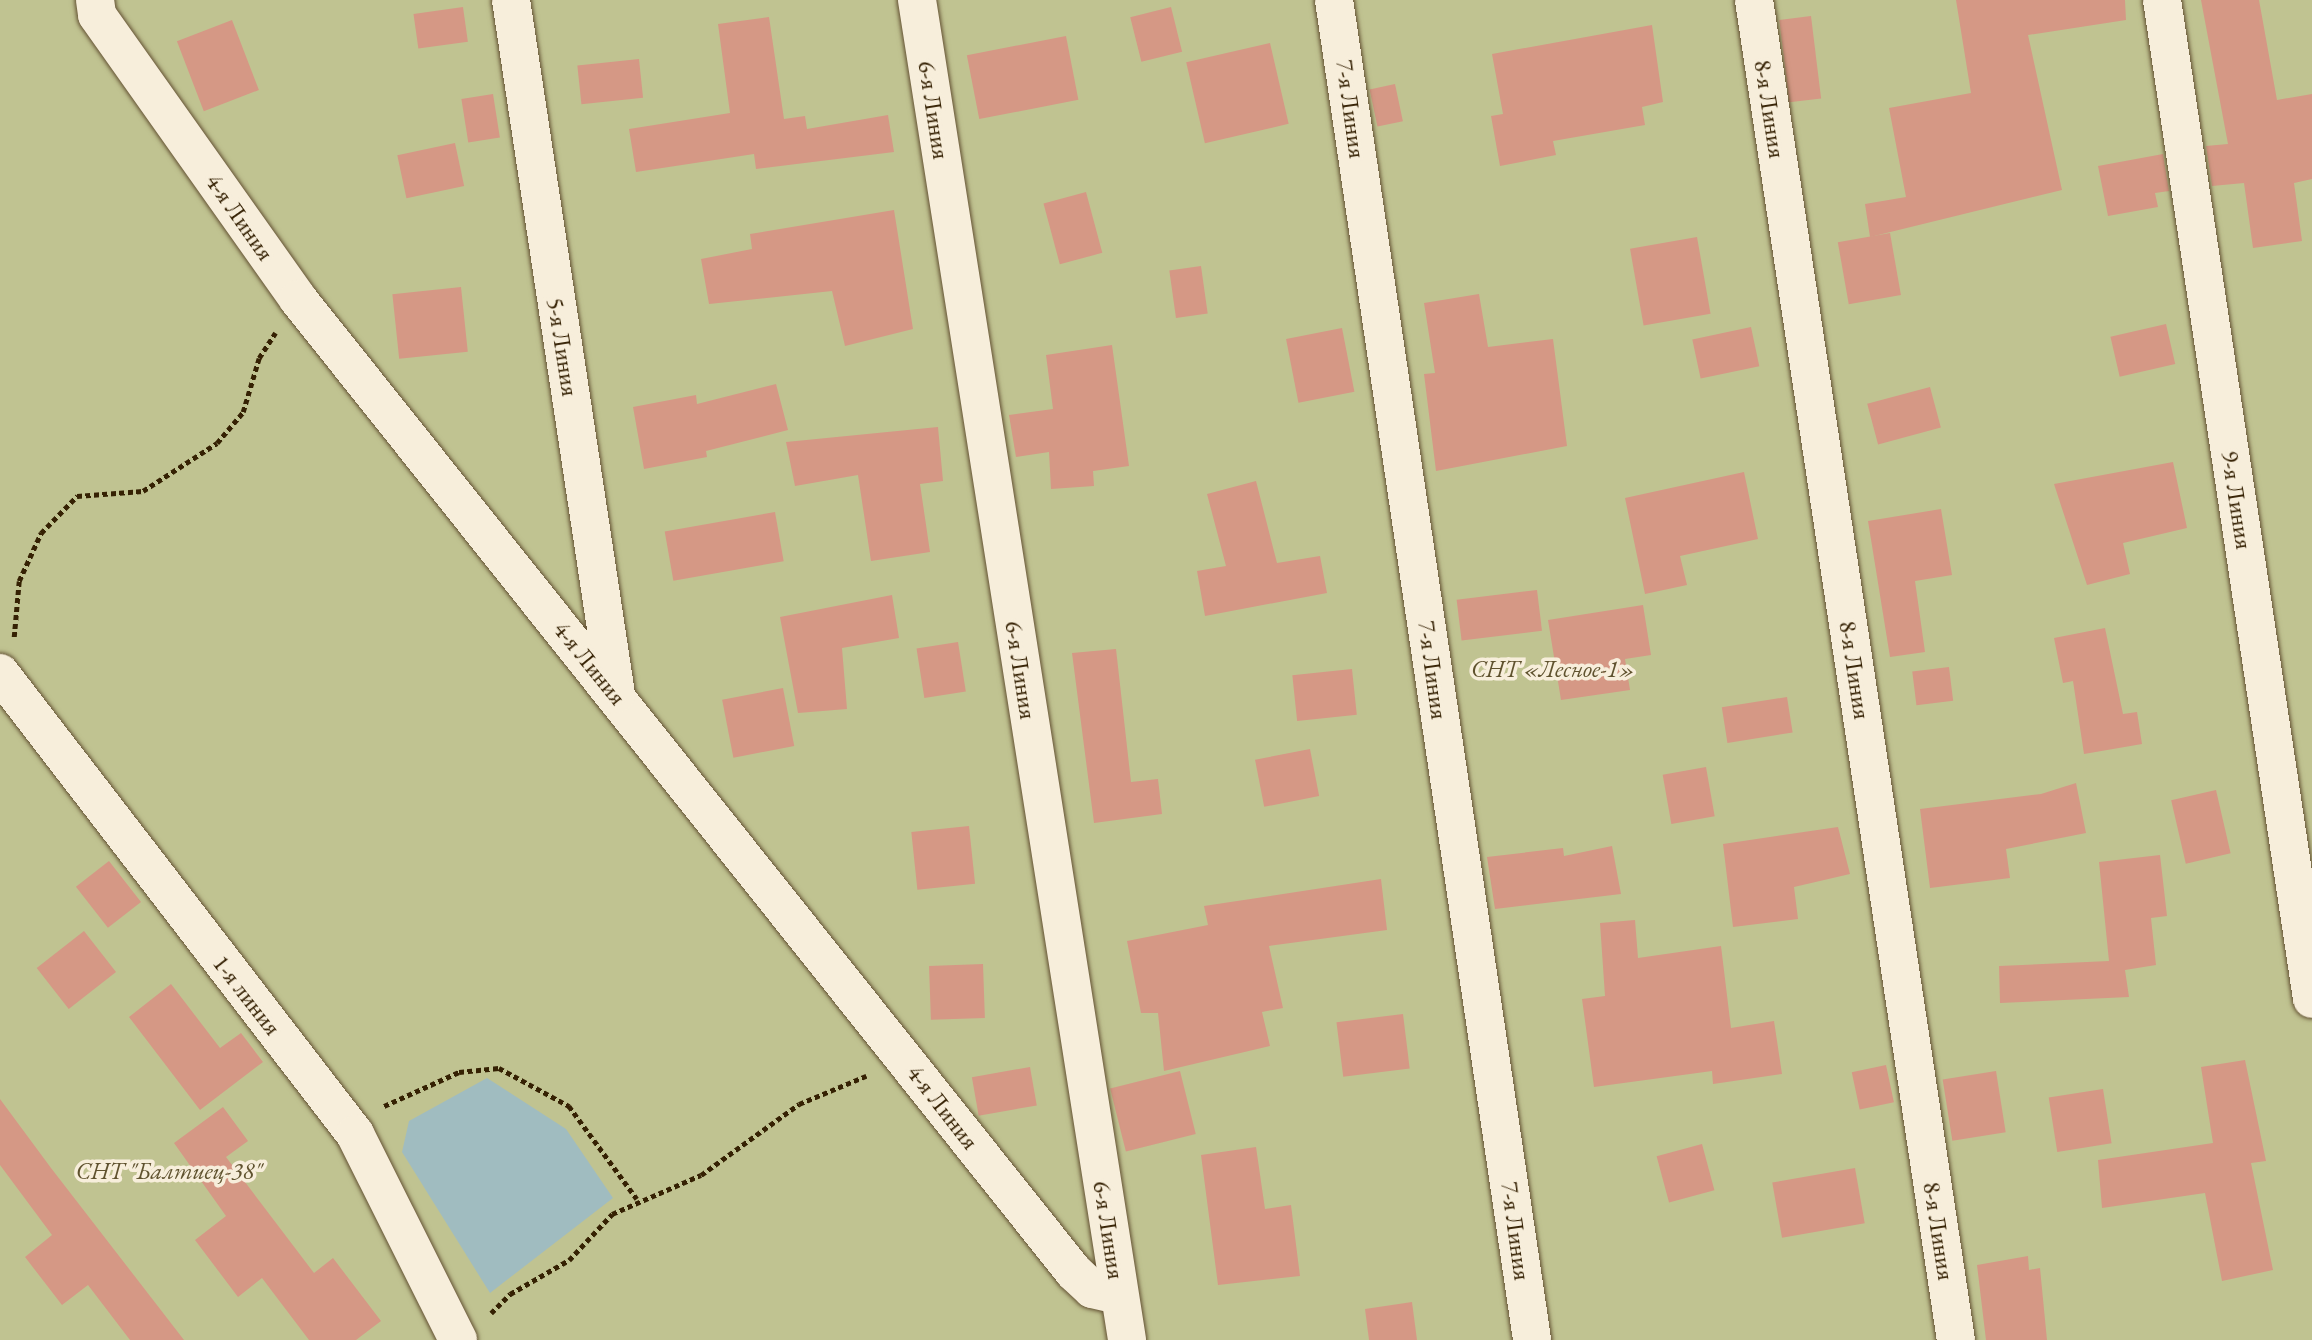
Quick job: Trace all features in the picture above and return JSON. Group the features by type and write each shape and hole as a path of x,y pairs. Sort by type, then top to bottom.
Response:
{"street":[{"name":"4-я Линия","path":"95,0 97,15 298,299 616,694 1074,1272 1093,1289 1119,1295"},
{"name":"5-я Линия","path":"511,0 616,694"},
{"name":"6-я Линия","path":"916,0 1126,1340"},
{"name":"7-я Линия","path":"1335,0 1532,1340"},
{"name":"8-я Линия","path":"1754,0 1956,1340"},
{"name":"9-я Линия","path":"2162,0 2312,999"},
{"name":"1-я линия","path":"4,660 346,1123 472,1331"}],"path":[{"path":"4,660 14,641 19,581 41,533 77,496 143,491 217,443 243,412 259,358 298,299"},
{"path":"472,1331 510,1294 569,1260 612,1214 637,1199 701,1175 799,1104 860,1080 899,1052"},
{"path":"346,1123 458,1072 499,1068 569,1106 637,1199"}],"green space":[{"name":"СНТ «Лесное-1»","path":"0,0 2312,0 2312,1340 0,1340"}],"water":[{"path":"487,1078 566,1129 613,1198 490,1293 402,1152 409,1121"}],"building":[{"path":"1956,0 2125,0 2126,20 2028,35 2062,190 1870,237 1865,204 1906,197 1889,108 1971,93"},
{"path":"2201,0 2259,0 2277,100 2312,94 2312,179 2294,183 2302,241 2253,248 2244,183 2212,186 2206,146 2228,144"},
{"path":"463,7 468,42 418,49 413,14"},
{"path":"1171,7 1182,52 1141,62 1130,17"},
{"path":"1811,16 1821,98 1789,102 1779,20"},
{"path":"769,17 784,119 805,116 807,129 888,115 894,152 756,169 754,154 636,172 629,129 730,113 718,24"},
{"path":"232,20 259,90 204,111 177,41"},
{"path":"1652,25 1663,102 1642,107 1645,125 1553,141 1556,155 1500,166 1491,116 1503,114 1492,54"},
{"path":"1066,36 1078,100 979,119 967,55"},
{"path":"1270,43 1289,124 1205,143 1186,62"},
{"path":"639,59 643,98 581,104 577,65"},
{"path":"1395,84 1403,121 1377,127 1370,89"},
{"path":"493,94 500,137 468,142 461,99"},
{"path":"455,143 464,186 406,198 397,155"},
{"path":"2163,154 2169,191 2155,193 2158,207 2108,216 2098,166"},
{"path":"1086,192 1102,253 1060,264 1043,203"},
{"path":"894,210 913,329 845,346 832,291 709,304 701,259 752,249 750,234"},
{"path":"1890,233 1901,295 1849,304 1838,242"},
{"path":"1697,237 1711,314 1644,326 1630,249"},
{"path":"1201,266 1208,314 1176,318 1169,270"},
{"path":"461,287 468,352 399,359 392,294"},
{"path":"1479,294 1488,347 1553,339 1567,446 1436,471 1424,374 1435,373 1424,303"},
{"path":"2166,324 2175,364 2120,377 2110,337"},
{"path":"1751,327 1759,366 1701,379 1692,339"},
{"path":"1342,328 1354,392 1298,403 1286,339"},
{"path":"1112,345 1129,466 1093,471 1094,486 1051,489 1049,452 1016,457 1009,415 1053,409 1046,355"},
{"path":"776,384 788,430 706,451 707,457 644,469 633,407 696,395 697,404"},
{"path":"1930,387 1941,428 1878,444 1867,404"},
{"path":"938,427 943,481 920,484 930,552 871,561 858,475 795,486 786,442"},
{"path":"2173,462 2187,528 2123,543 2130,574 2087,585 2054,484"},
{"path":"1744,472 1758,539 1680,556 1687,585 1645,594 1625,498"},
{"path":"1256,481 1277,563 1320,556 1327,593 1205,616 1197,571 1226,566 1207,494"},
{"path":"1941,509 1952,575 1915,581 1925,652 1890,657 1868,521"},
{"path":"775,512 784,561 673,581 665,531"},
{"path":"1537,590 1542,631 1462,641 1457,600"},
{"path":"892,595 899,638 842,648 847,709 798,713 780,617"},
{"path":"1643,605 1651,655 1625,659 1630,690 1561,700 1548,620"},
{"path":"2105,628 2123,714 2137,712 2142,744 2084,754 2073,681 2063,683 2054,638"},
{"path":"958,642 966,691 924,698 917,649"},
{"path":"1116,649 1131,782 1158,779 1162,814 1094,823 1072,653"},
{"path":"1949,667 1953,701 1916,705 1912,672"},
{"path":"1352,669 1357,715 1297,721 1292,675"},
{"path":"783,688 794,746 733,758 722,700"},
{"path":"1787,697 1793,733 1727,743 1722,707"},
{"path":"1310,749 1319,796 1264,807 1255,760"},
{"path":"1706,767 1715,816 1671,824 1663,775"},
{"path":"2076,783 2086,833 2006,849 2010,878 1930,888 1920,809 2041,794"},
{"path":"2216,790 2231,853 2186,864 2171,800"},
{"path":"969,826 975,884 917,890 911,832"},
{"path":"1838,827 1850,874 1794,887 1798,919 1733,927 1723,844"},
{"path":"1612,846 1621,894 1495,909 1487,857 1563,848 1564,856"},
{"path":"2160,855 2167,916 2151,918 2156,965 2125,970 2129,997 2000,1003 1999,966 2109,961 2099,862"},
{"path":"109,861 141,902 108,928 76,887"},
{"path":"1381,879 1387,930 1269,946 1283,1008 1262,1012 1270,1046 1164,1071 1158,1013 1141,1013 1127,941 1208,925 1204,906"},
{"path":"1635,920 1638,958 1721,946 1731,1028 1774,1021 1782,1074 1713,1084 1712,1071 1594,1087 1582,999 1605,996 1600,923"},
{"path":"84,931 116,972 69,1009 37,968"},
{"path":"983,964 985,1018 931,1020 929,966"},
{"path":"171,984 220,1048 241,1033 263,1062 200,1110 129,1017"},
{"path":"1403,1014 1410,1069 1343,1077 1336,1022"},
{"path":"2245,1060 2266,1161 2251,1163 2273,1270 2222,1281 2205,1193 2102,1208 2098,1160 2213,1143 2201,1067"},
{"path":"1886,1065 1894,1102 1860,1109 1852,1072"},
{"path":"1030,1067 1037,1105 979,1116 972,1077"},
{"path":"1180,1071 1196,1134 1126,1151 1110,1088"},
{"path":"1996,1071 2006,1132 1952,1141 1943,1079"},
{"path":"2103,1089 2112,1143 2057,1152 2049,1098"},
{"path":"0,1099 184,1340 130,1340 88,1285 62,1305 25,1257 52,1235 0,1165"},
{"path":"223,1107 248,1141 226,1157 314,1273 333,1258 381,1321 356,1340 309,1340 262,1278 238,1297 195,1240 226,1216 174,1143"},
{"path":"1702,1144 1714,1190 1669,1203 1657,1156"},
{"path":"1256,1147 1265,1209 1291,1205 1300,1276 1218,1285 1201,1155"},
{"path":"1855,1168 1865,1223 1782,1238 1772,1183"},
{"path":"2028,1256 2029,1270 2040,1268 2047,1340 1986,1340 1977,1265"},
{"path":"1412,1302 1417,1340 1369,1340 1365,1309"}],"park label":[{"name":"СНТ \"Балтиец-38\"","path":"169,1171"}]}
